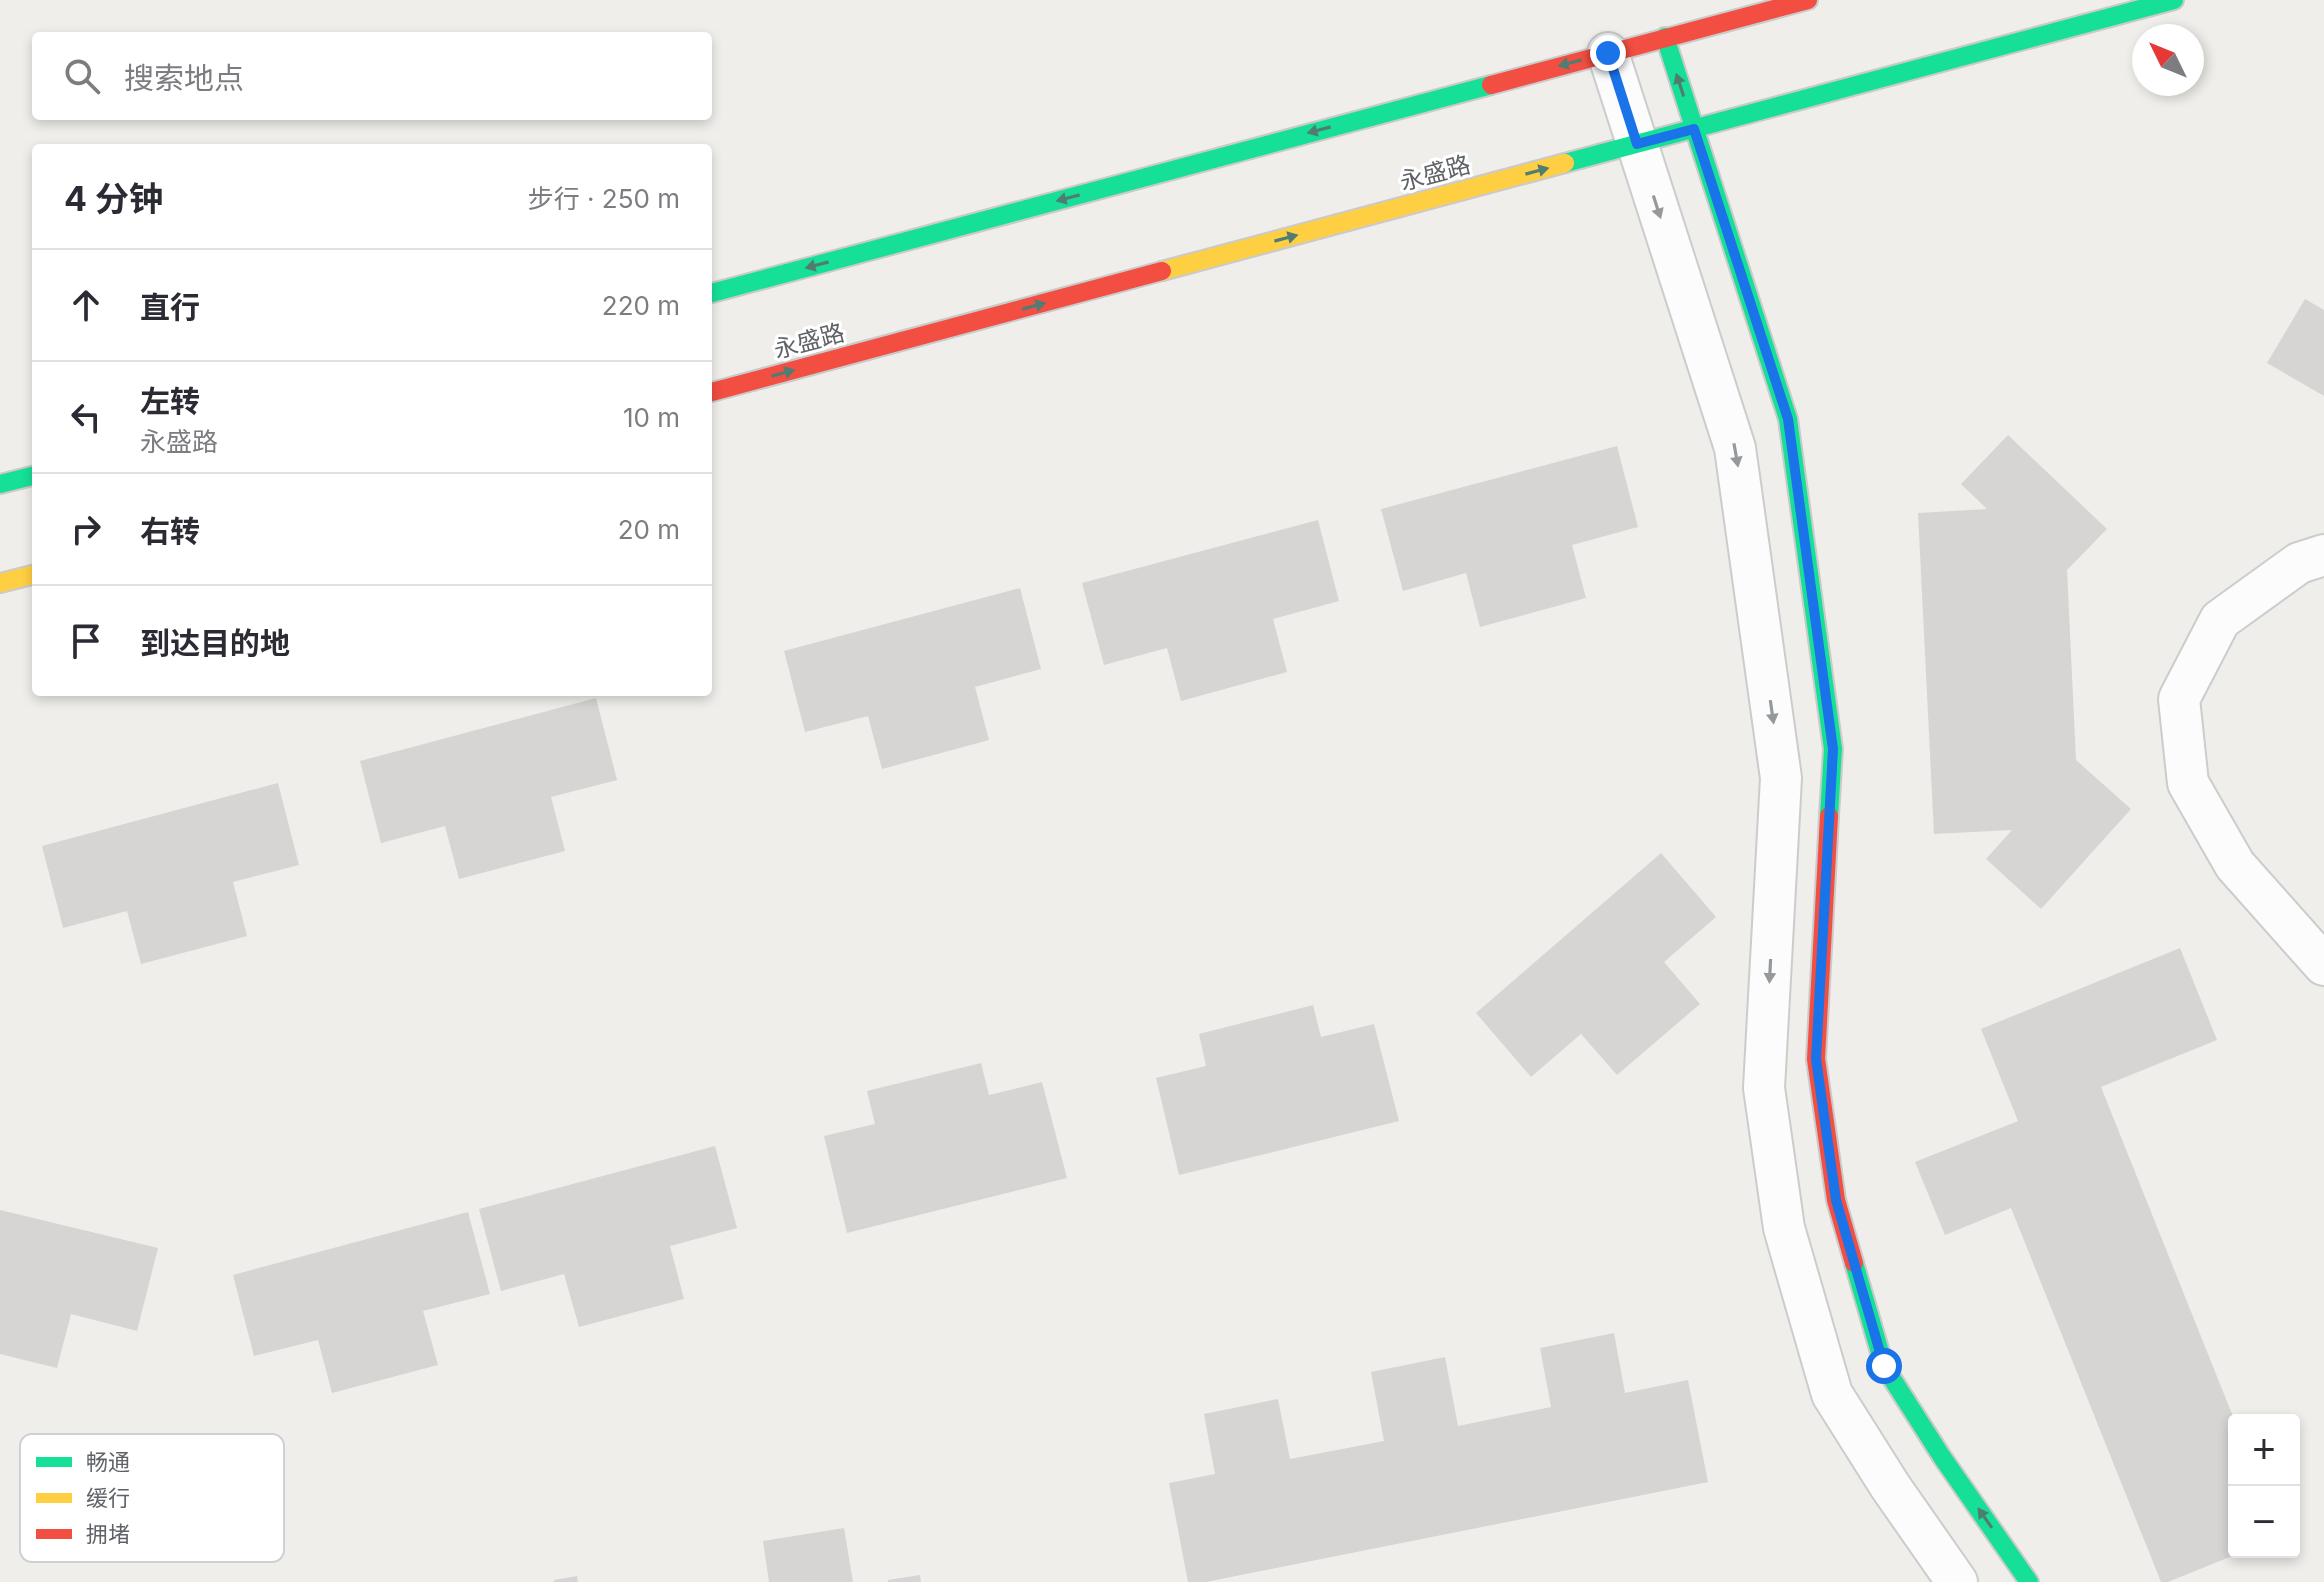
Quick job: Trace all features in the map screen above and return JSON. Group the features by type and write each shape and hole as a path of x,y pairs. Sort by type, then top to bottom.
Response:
{"street":[{"path":"712,293 1808,0"},
{"name":"永盛路","path":"712,392 2174,0"},
{"path":"1665,37 1788,419 1833,749 1816,1059 1836,1200 1884,1366 1942,1457 2029,1582"},
{"path":"1608,53 1735,448 1781,778 1764,1088 1784,1228 1832,1394 1890,1486 1957,1582"},
{"path":"0,484 32,476"},
{"path":"2324,555 2299,563 2220,620 2179,699 2188,783 2235,865 2324,965"},
{"path":"0,583 32,575"}],"building":[{"path":"2305,299 2324,310 2324,396 2267,363"},
{"path":"2008,435 2107,529 2067,570 2076,760 2131,809 2041,909 1986,859 2012,830 1934,834 1918,513 1987,509 1961,484"},
{"path":"1617,446 1638,527 1572,545 1586,598 1480,627 1466,573 1403,591 1381,509"},
{"path":"1318,520 1339,601 1273,619 1287,672 1181,701 1167,648 1104,665 1082,583"},
{"path":"1020,588 1041,669 975,687 989,740 882,769 868,716 805,732 784,651"},
{"path":"596,698 617,780 551,797 565,851 459,879 445,826 381,843 360,761"},
{"path":"278,783 299,865 233,882 247,936 141,964 127,911 63,928 42,846"},
{"path":"1661,853 1716,917 1664,962 1700,1004 1617,1075 1581,1034 1531,1077 1476,1013"},
{"path":"2180,948 2217,1040 2101,1087 2232,1414 2228,1414 2228,1558 2168,1582 2161,1582 2011,1208 1945,1235 1915,1162 2018,1121 1981,1029"},
{"path":"1313,1005 1321,1037 1374,1024 1399,1121 1179,1175 1156,1078 1206,1066 1199,1034"},
{"path":"981,1063 989,1095 1042,1082 1067,1178 847,1233 824,1136 875,1124 867,1091"},
{"path":"715,1146 737,1228 670,1246 684,1299 579,1327 564,1274 501,1291 479,1209"},
{"path":"0,1210 158,1248 137,1331 71,1314 57,1368 0,1354"},
{"path":"468,1212 490,1294 423,1311 438,1365 332,1393 318,1340 254,1356 233,1275"},
{"path":"1614,1333 1625,1393 1688,1380 1708,1482 1206,1582 1188,1582 1169,1483 1215,1474 1204,1414 1278,1399 1290,1459 1384,1441 1371,1372 1445,1357 1458,1426 1551,1407 1540,1348"},
{"path":"844,1528 853,1582 769,1582 763,1541"},
{"path":"920,1575 921,1582 888,1582 888,1580"},
{"path":"577,1576 578,1582 554,1582 554,1580"}],"traffic: fast":[{"path":"1565,163 2174,0"},
{"path":"1665,37 1788,419 1833,749 1829,816"},
{"path":"712,293 1491,85"},
{"path":"0,484 32,476"},
{"path":"1854,1263 1884,1366 1942,1457 2029,1582"}],"traffic: slow":[{"path":"1162,271 1565,163"},
{"path":"0,583 32,575"}],"traffic: jam":[{"path":"1491,85 1808,0"},
{"path":"712,392 1162,271"},
{"path":"1829,816 1816,1059 1836,1200 1854,1263"}],"route":[{"path":"1608,53 1637,144 1694,129 1788,419 1833,749 1816,1059 1836,1200 1884,1366"}]}
